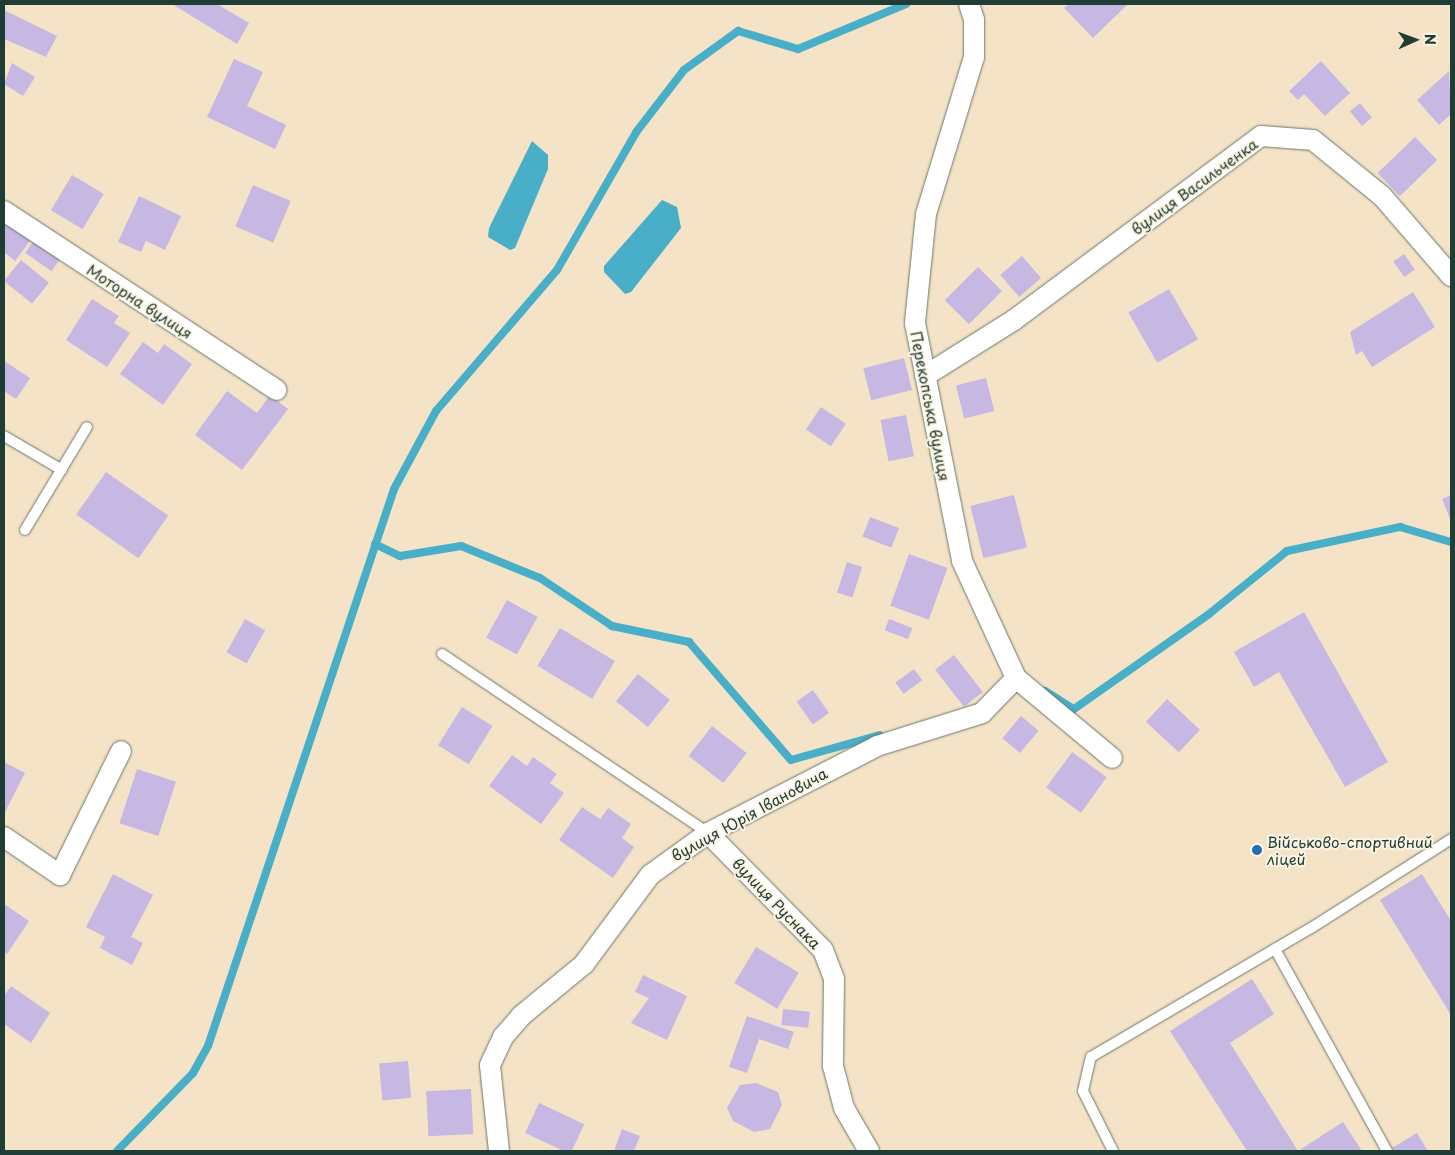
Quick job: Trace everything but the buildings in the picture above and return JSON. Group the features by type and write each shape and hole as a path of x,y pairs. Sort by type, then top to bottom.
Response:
{"street":[{"name":"Перекопська вулиця","path":"969,4 974,19 974,57 926,214 915,323 925,376 962,561 1016,678 1112,758"},
{"name":"вулиця Васильченка","path":"925,376 1014,320 1261,136 1313,140 1382,196 1451,276"},
{"name":"Моторна вулиця","path":"4,211 277,390"},
{"name":"вулиця Юрія Івановича","path":"499,1151 490,1064 503,1037 521,1016 584,964 650,875 708,833 877,746 982,713 1016,678"},
{"path":"4,837 60,875 121,751"},
{"name":"вулиця Руснака","path":"708,833 823,950 834,978 832,1066 844,1108 869,1151"}],"lane":[{"path":"25,530 87,427"},
{"path":"4,436 62,470"},
{"path":"442,654 708,833"},
{"path":"1113,1151 1083,1091 1091,1057 1275,949 1451,840"},
{"path":"1275,949 1387,1151"}],"water":[{"path":"532,141 548,155 548,169 515,248 510,250 488,237 489,228"},
{"path":"662,200 677,207 681,228 631,292 625,294 604,272 604,266"}],"waterway":[{"path":"117,1151 193,1073 208,1046 394,489 436,411 557,270 637,131 684,70 738,31 798,49 906,4"},
{"path":"1045,691 1074,709 1209,614 1287,551 1400,527 1451,542"},
{"path":"375,544 400,556 461,546 540,578 612,626 689,642 791,760 880,735"}],"place":[{"name":"Військово-спортивний ліцей","path":"1257,850"}]}
